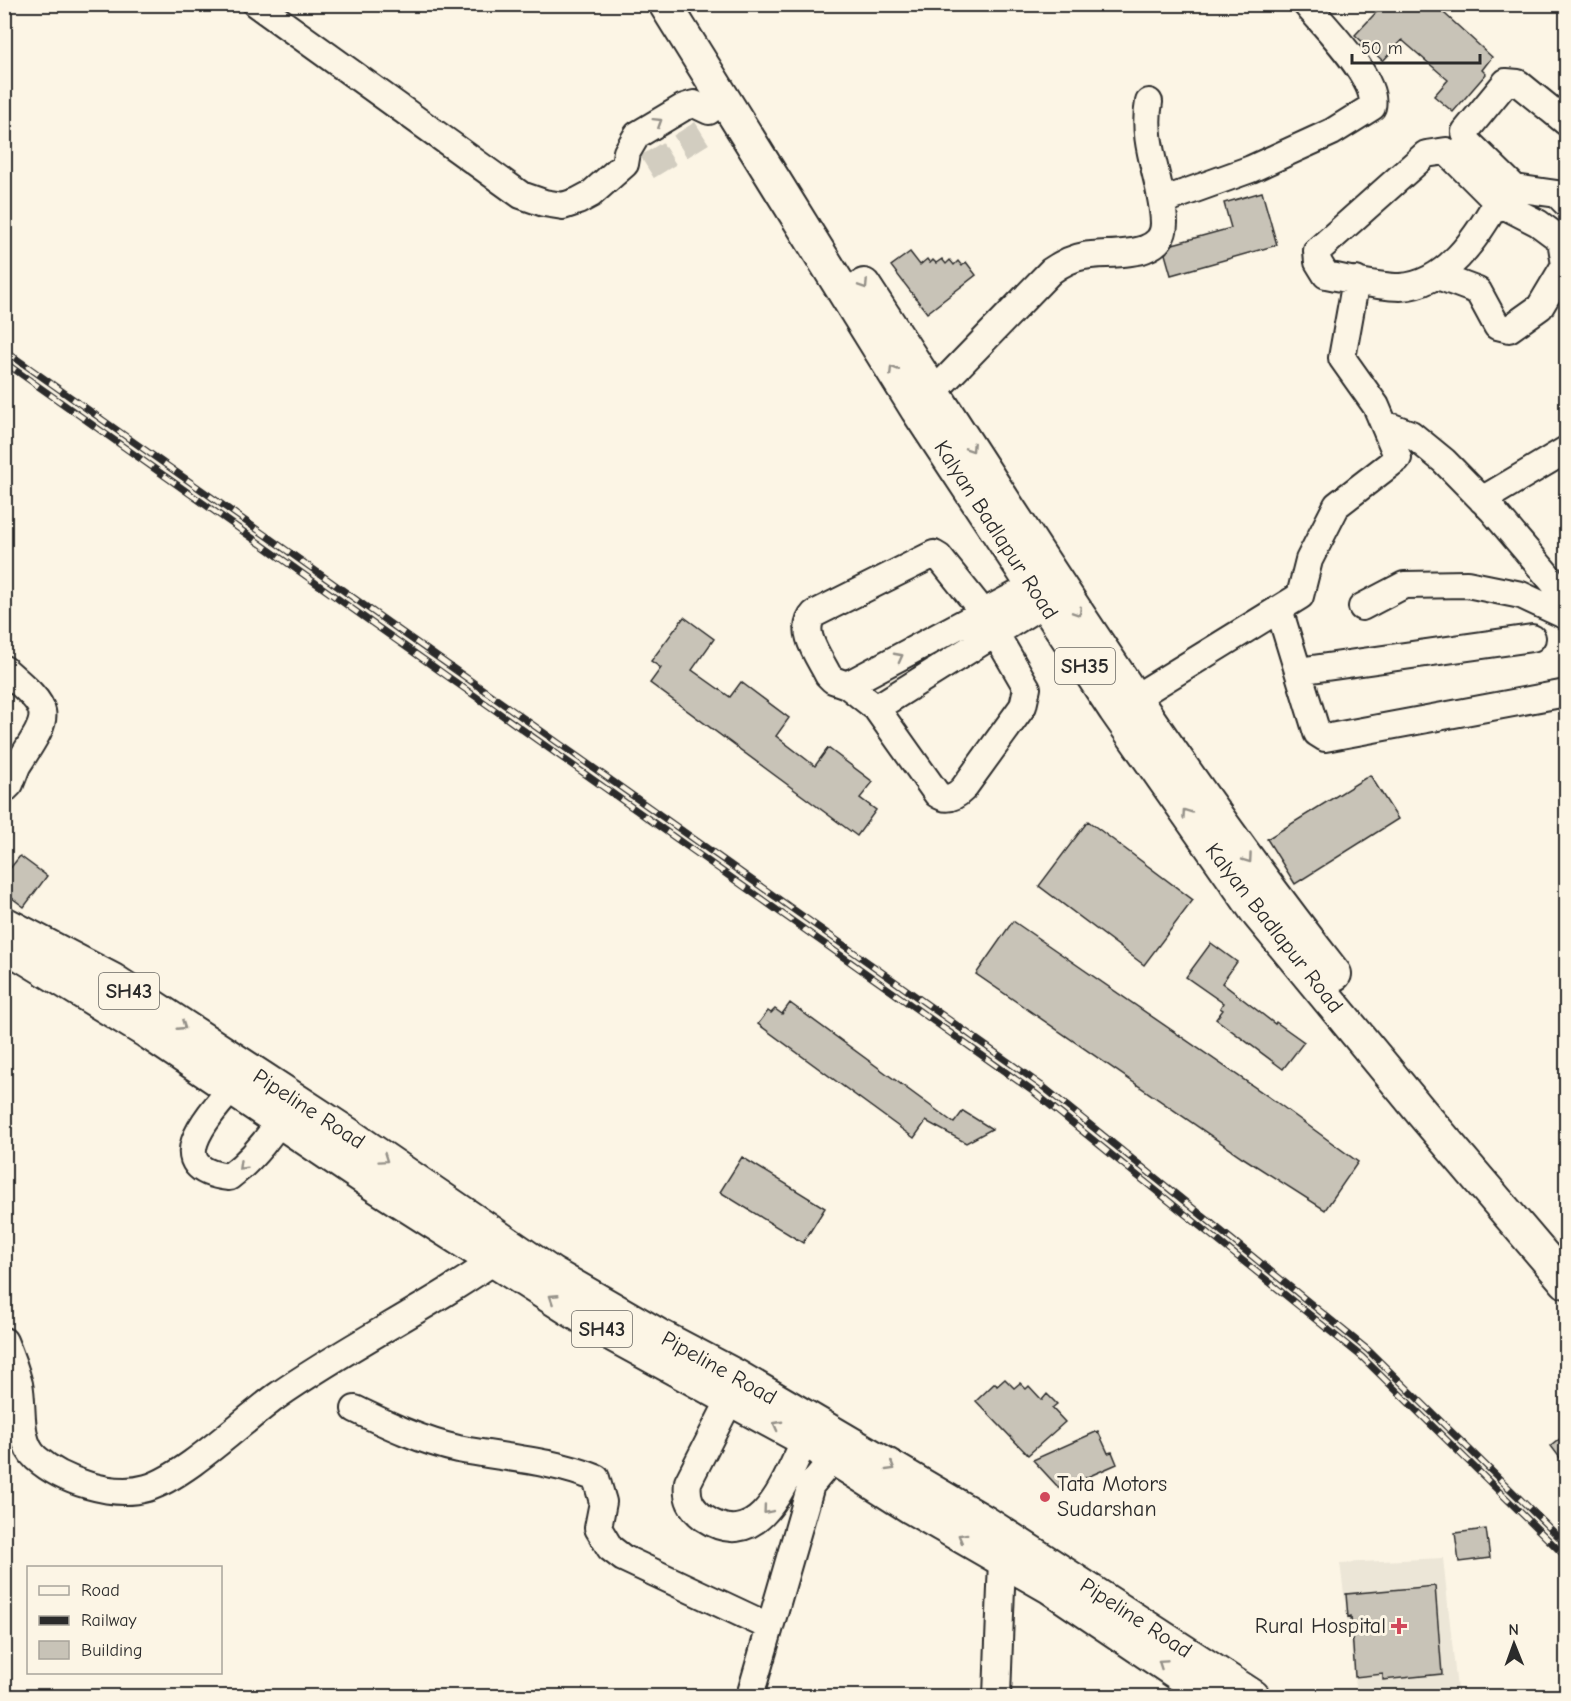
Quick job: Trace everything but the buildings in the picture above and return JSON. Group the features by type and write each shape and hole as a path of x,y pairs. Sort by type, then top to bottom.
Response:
{"main road":[{"name":"Kalyan Badlapur Road","path":"665,4 725,115 834,257 1258,914 1422,1113 1566,1282"},
{"name":"Kalyan Badlapur Road","path":"688,4 725,115"},
{"name":"Kalyan Badlapur Road","path":"926,401 1038,594 1437,1105 1566,1255"},
{"name":"Pipeline Road","path":"4,923 43,956"},
{"name":"Pipeline Road","path":"4,944 113,980 240,1079 503,1254 596,1326 735,1389 841,1450 912,1508 1008,1550 1253,1696"},
{"name":"Pipeline Road","path":"735,1389 805,1440 841,1450"},
{"name":"Pipeline Road","path":"1008,1550 1051,1588 1210,1696"}],"street":[{"path":"256,4 521,195 544,204 563,206 591,194 636,165 627,152 638,135 684,106 694,104 725,115"},
{"path":"1162,201 1251,170 1332,132 1372,107 1374,100 1365,76 1306,4"},
{"path":"1566,122 1518,83 1506,82 1465,132 1468,142 1515,188 1557,194 1566,203"},
{"path":"926,401 1051,271 1064,262 1083,256 1147,249 1159,240 1164,229 1162,201 1149,154 1145,122 1149,102"},
{"path":"1438,276 1478,291 1497,326 1509,329 1540,307 1565,265 1561,240 1538,222 1497,201 1446,151 1426,154 1317,251 1318,262 1326,275 1401,287 1438,276 1478,235 1497,201"},
{"path":"1124,704 1300,596 1309,560 1337,506 1398,458 1376,406 1342,358 1356,280"},
{"path":"1384,424 1411,434 1444,461 1488,506 1554,583 1566,588"},
{"path":"1488,506 1566,450"},
{"path":"1488,506 1566,459"},
{"path":"934,554 939,557 989,622 1025,681 1026,696 1023,706 957,796 942,798 876,708 847,685 833,680 828,675 807,631 809,619 814,614 934,554"},
{"path":"1362,607 1404,585 1467,584 1521,595 1566,616"},
{"path":"847,685 989,622 1038,594"},
{"path":"1280,609 1317,733 1325,738 1566,693"},
{"path":"876,708 989,622"},
{"path":"1298,671 1532,638"},
{"path":"4,669 38,699 42,712 41,728 11,768 10,784 4,790"},
{"path":"240,1079 194,1136 192,1150 196,1163 212,1175 229,1177 243,1167 286,1110"},
{"path":"4,1341 20,1386 24,1433 34,1457 60,1474 89,1485 123,1492 147,1488 172,1476 277,1396 503,1254"},
{"path":"735,1389 688,1482 688,1499 693,1509 707,1520 724,1526 740,1527 762,1517 772,1506 805,1440"},
{"path":"355,1409 402,1431 456,1448 573,1468 596,1478 603,1502 598,1528 610,1548 623,1558 770,1627"},
{"path":"750,1696 811,1485 841,1450"},
{"path":"997,1696 1008,1550"}],"shaded area":[{"name":"Rural Hospital","path":"1443,1558 1457,1689 1357,1694 1340,1563"}],"tunnel":[{"path":"647,167 702,133"}],"railway":[{"path":"4,350 1041,1085 1368,1350 1566,1544"},
{"path":"4,362 1035,1093 1362,1357 1566,1557"}],"place":[{"name":"Tata Motors Sudarshan","path":"1045,1497"},
{"name":"Rural Hospital","path":"1399,1626"}]}
